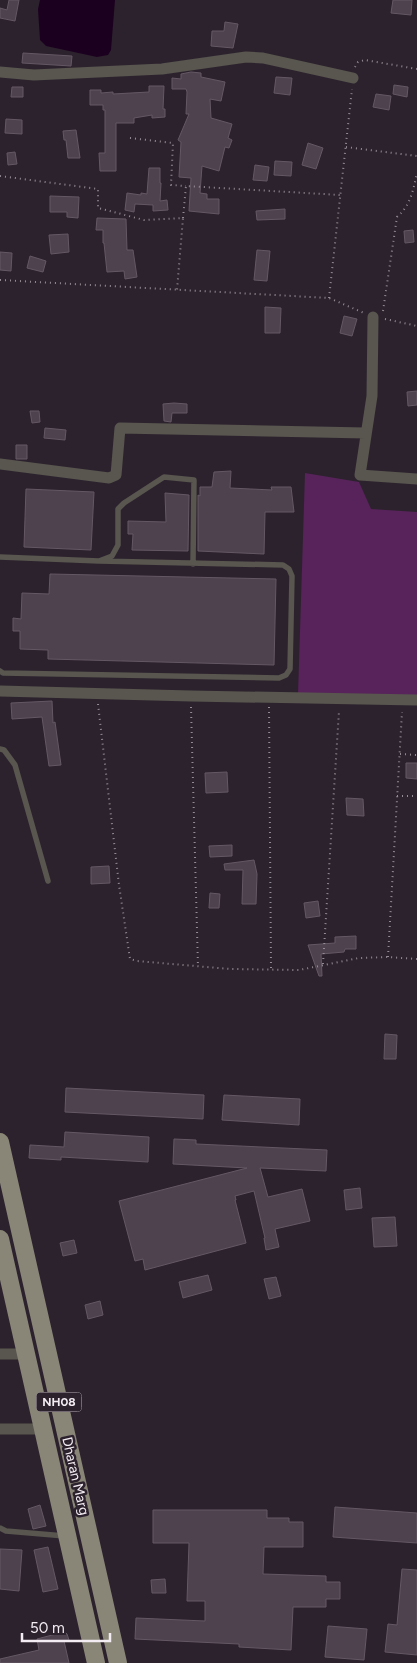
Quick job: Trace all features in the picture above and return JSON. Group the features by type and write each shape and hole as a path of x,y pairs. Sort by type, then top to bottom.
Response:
{"main road":[{"name":"Dharan Marg","path":"0,1142 118,1663"},
{"name":"Dharan Marg","path":"0,1239 5,1279 26,1354 96,1663"}],"street":[{"path":"0,72 34,75 162,69 246,57 263,58 353,78"},
{"path":"378,318 372,396 360,475 417,478"},
{"path":"0,464 109,478 116,475 120,428 366,433"},
{"path":"0,691 417,700"},
{"path":"0,1354 26,1354"},
{"path":"0,1429 43,1429"}],"lane":[{"path":"99,561 112,556 118,545 118,509 164,477 194,480 193,564"},
{"path":"0,557 193,564 283,565 289,569 292,576 290,669 286,675 279,678 0,672"},
{"path":"0,749 4,750 14,765 48,881"},
{"path":"0,1528 14,1532 68,1536"}],"path":[{"path":"329,298 356,64 362,60 417,69"},
{"path":"130,138 173,143 171,185 340,195"},
{"path":"346,147 417,156"},
{"path":"378,318 397,217 405,209 411,198 417,173"},
{"path":"0,176 98,189 98,208 144,220 183,218"},
{"path":"177,290 186,186"},
{"path":"0,280 329,298 378,318 417,326"},
{"path":"97,694 119,885 130,959 198,967 299,970 359,958 417,959"},
{"path":"191,696 198,967"},
{"path":"270,698 271,969"},
{"path":"323,964 340,698"},
{"path":"388,957 403,700"},
{"path":"400,754 417,755"},
{"path":"397,796 417,796"}],"shaded area":[{"path":"40,0 115,0 111,50 108,55 97,57 46,46 40,40 38,9"},
{"path":"305,473 359,482 371,509 417,512 417,698 298,695"}],"building":[{"path":"9,0 19,0 15,21 0,18 0,8 7,10"},
{"path":"393,0 412,0 411,15 391,13"},
{"path":"225,22 238,24 233,48 211,46 212,31 224,31"},
{"path":"23,53 72,56 71,66 22,63"},
{"path":"201,73 201,77 225,82 221,101 210,99 211,118 232,124 228,138 232,140 229,148 225,147 219,171 202,166 200,193 207,194 207,199 219,199 219,214 189,211 191,178 179,177 181,142 178,140 189,114 186,114 186,89 172,89 172,78 181,79 181,74"},
{"path":"276,77 292,78 290,95 274,93"},
{"path":"394,85 408,87 407,97 393,94"},
{"path":"149,86 164,86 163,109 165,109 165,117 152,118 152,115 134,118 134,123 116,123 116,171 100,171 99,153 105,153 105,110 103,110 103,105 90,105 90,90 101,90 101,93 113,92 113,94 149,92"},
{"path":"12,87 23,87 23,97 11,97"},
{"path":"376,94 391,96 389,110 373,107"},
{"path":"6,119 22,120 22,134 5,133"},
{"path":"76,130 80,158 68,158 63,131"},
{"path":"308,143 323,148 316,169 302,165"},
{"path":"15,152 17,164 8,165 7,153"},
{"path":"275,161 292,162 291,176 274,175"},
{"path":"255,165 269,167 267,181 253,180"},
{"path":"149,168 160,168 160,201 167,200 168,210 153,211 153,205 135,204 134,212 125,210 127,193 147,194"},
{"path":"50,196 79,197 78,218 67,217 67,212 50,212"},
{"path":"285,209 285,219 257,220 256,211"},
{"path":"97,218 126,219 127,250 133,250 137,277 125,279 124,271 107,272 103,230 96,230"},
{"path":"413,230 414,242 405,243 404,231"},
{"path":"68,234 69,252 51,254 49,235"},
{"path":"257,250 270,251 267,281 254,280"},
{"path":"0,252 12,253 11,271 0,270"},
{"path":"30,256 46,261 43,272 27,268"},
{"path":"265,307 281,308 280,333 265,333"},
{"path":"344,316 357,319 352,336 340,333"},
{"path":"417,391 417,405 408,406 407,392"},
{"path":"163,404 187,404 187,413 172,413 171,422 164,421"},
{"path":"30,411 39,411 40,422 32,423"},
{"path":"45,428 66,430 65,440 44,438"},
{"path":"16,445 27,445 27,459 16,459"},
{"path":"231,471 230,488 272,490 271,487 291,487 294,512 265,512 264,554 198,551 198,495 200,496 200,487 212,487 214,472"},
{"path":"26,489 94,492 91,550 24,547"},
{"path":"165,493 189,495 188,551 132,550 133,534 128,534 128,521 166,522"},
{"path":"50,574 276,579 274,665 48,659 48,650 20,649 20,631 13,631 13,618 21,619 22,593 49,594"},
{"path":"52,701 53,723 55,722 61,765 49,766 42,717 12,719 11,703"},
{"path":"406,763 417,763 417,779 406,778"},
{"path":"227,772 228,792 206,793 205,773"},
{"path":"346,798 363,799 364,816 347,815"},
{"path":"232,845 232,856 210,857 209,846"},
{"path":"254,860 257,874 256,904 242,904 243,870 225,870 224,864"},
{"path":"109,866 110,883 91,884 91,867"},
{"path":"210,893 220,894 219,908 209,908"},
{"path":"318,901 320,916 306,918 304,903"},
{"path":"356,936 356,949 345,949 344,952 321,954 322,976 319,976 308,945 335,943 335,937"},
{"path":"385,1034 397,1035 396,1059 384,1059"},
{"path":"66,1088 204,1095 203,1119 65,1112"},
{"path":"224,1095 300,1099 299,1125 222,1120"},
{"path":"65,1132 149,1137 148,1162 61,1157 61,1160 29,1158 30,1145 64,1147"},
{"path":"174,1139 196,1140 196,1144 327,1150 326,1171 260,1168 268,1197 302,1189 310,1221 275,1229 279,1247 266,1250 254,1191 235,1196 246,1243 145,1270 143,1259 135,1261 119,1201 247,1168 173,1164"},
{"path":"360,1188 362,1208 346,1210 344,1190"},
{"path":"395,1217 397,1246 374,1247 372,1218"},
{"path":"74,1240 77,1253 63,1256 60,1243"},
{"path":"208,1275 212,1290 183,1298 179,1282"},
{"path":"276,1277 281,1296 269,1299 264,1279"},
{"path":"100,1301 103,1315 88,1319 85,1305"},
{"path":"40,1505 46,1526 33,1529 28,1509"},
{"path":"335,1507 417,1513 417,1543 333,1537"},
{"path":"153,1510 267,1510 267,1518 289,1518 289,1522 303,1522 303,1547 264,1547 263,1574 326,1576 326,1582 340,1582 340,1599 326,1599 326,1607 293,1607 291,1650 239,1647 239,1644 135,1639 136,1618 205,1621 205,1601 187,1601 189,1543 153,1543"},
{"path":"48,1547 58,1589 43,1592 34,1550"},
{"path":"0,1549 22,1550 19,1591 0,1589"},
{"path":"402,1569 417,1570 417,1655 385,1652 388,1624 397,1625"},
{"path":"165,1579 166,1593 152,1593 151,1580"},
{"path":"328,1626 367,1629 364,1660 325,1657"},
{"path":"63,1630 69,1640 64,1641 69,1663 0,1663 0,1659 39,1650 37,1639"}]}
